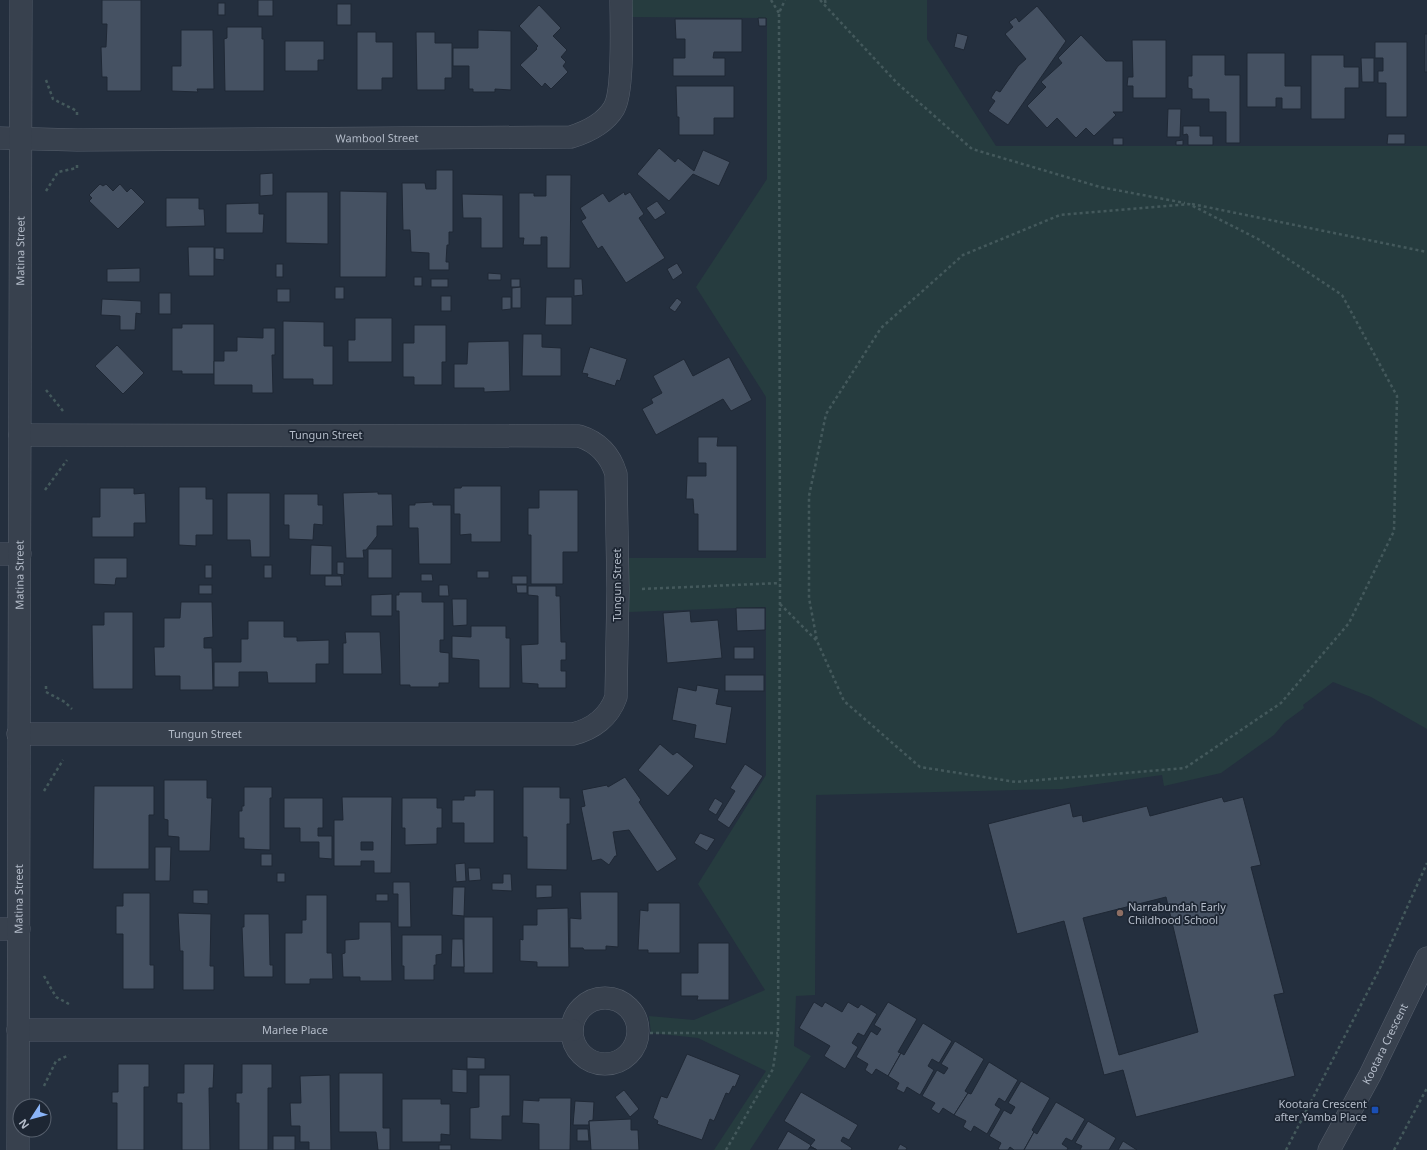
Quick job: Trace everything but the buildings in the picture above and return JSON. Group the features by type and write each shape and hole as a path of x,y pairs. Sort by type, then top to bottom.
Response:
{"street":[{"name":"Matina Street","path":"18,1150 18,1030 10,929 18,734 10,554 20,435 22,0"},
{"name":"Wambool Street","path":"0,138 77,140 571,137 589,131 614,108 619,85 621,0"},
{"name":"Tungun Street","path":"18,734 565,734 580,732 594,726 605,716 616,697 618,590 616,474 611,460 603,449 585,438 566,435 20,435"},
{"name":"Kootara Crescent","path":"1329,1150 1424,971"},
{"path":"606,998 623,1003 631,1011 637,1021 638,1033 636,1044 630,1054 616,1063 604,1065 583,1056 576,1047 572,1030 577,1014 585,1005 595,1000 606,998"},
{"name":"Marlee Place","path":"18,1030 572,1030"}],"path":[{"path":"771,0 779,13"},
{"path":"726,1150 773,1069 778,1033 780,604 779,13 785,0"},
{"path":"820,0 897,83 972,148 1100,186 1427,252"},
{"path":"825,0 826,6"},
{"path":"44,74 53,99 77,111 77,168 58,172 44,193"},
{"path":"1189,204 1258,239 1342,295 1397,396 1394,531 1349,623 1281,703 1185,768 1016,782 920,766 844,700 817,641 809,598 809,496 826,414 881,328 963,255 1060,215 1189,204"},
{"path":"44,491 70,457 78,455 78,418 63,411 46,391 46,383"},
{"path":"618,590 780,584"},
{"path":"780,604 817,641"},
{"path":"44,792 62,760 79,749 79,716 65,702 46,692 45,679"},
{"path":"1286,1150 1380,968 1427,863"},
{"path":"44,968 44,976 56,997 80,1010 80,1050 56,1061 44,1086 44,1092"},
{"path":"638,1033 778,1033"},
{"path":"1394,1150 1427,1088"}],"green space":[{"path":"629,0 927,0 927,39 996,146 1427,146 1427,729 1371,697 1333,682 1303,705 1304,708 1285,722 1274,735 1221,773 1164,786 1162,775 1062,789 816,795 815,995 796,996 794,1046 811,1056 750,1150 714,1150 766,1071 698,1038 651,1033 649,1016 694,1020 765,990 698,884 766,775 766,607 629,612 629,558 766,558 766,397 696,287 767,179 767,18 630,17"}],"place":[{"name":"Narrabundah Early Childhood School","path":"1120,913"},
{"name":"Kootara Crescent after Yamba Place","path":"1375,1110"}]}
